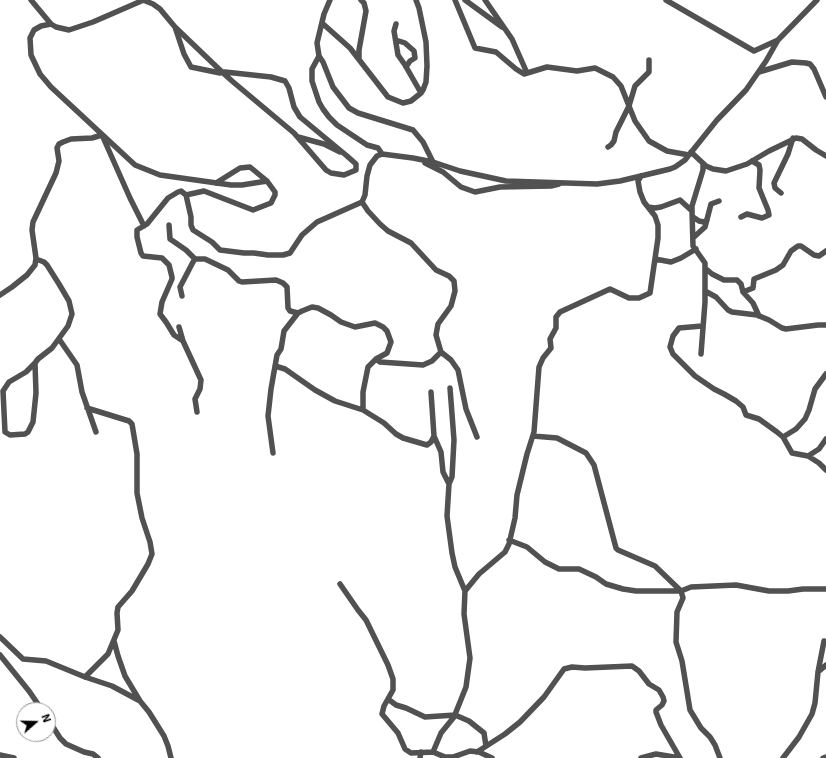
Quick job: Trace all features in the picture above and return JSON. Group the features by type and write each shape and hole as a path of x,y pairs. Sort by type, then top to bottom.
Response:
{"street":[{"path":"32,0 51,24 65,29 72,29 93,22 143,0 149,2 160,9 175,27 222,72 297,136 322,166 331,173 344,175 356,170 356,164 348,156 300,117 294,107 289,88 284,81 271,77 222,72 207,71 191,67 184,54 175,27"},
{"path":"330,0 317,43 319,56 333,87 349,108 358,113 412,130 423,142 433,162"},
{"path":"359,59 359,50 366,11 364,3 361,0"},
{"path":"322,23 359,59 388,97 403,103 411,101 421,93 426,77 426,42 416,0"},
{"path":"455,0 475,48 496,52 521,73 527,73 547,67 577,71 595,68 613,77 621,86 635,121 649,141 667,150 690,153 703,164 713,169 726,171 747,164 793,138 802,139 826,156"},
{"path":"465,0 506,30"},
{"path":"485,0 506,30 527,73"},
{"path":"666,0 754,51 778,40"},
{"path":"419,160 433,162 506,181 597,184 620,181 670,170 680,164 717,120 746,90 759,72 778,40 818,0"},
{"path":"51,24 38,28 31,34 31,55 34,64 51,87 69,102 133,164 160,175 231,185 242,185 266,181"},
{"path":"396,24 394,31 398,55 421,93"},
{"path":"396,41 399,40 405,43 414,52 415,58 410,61 406,67"},
{"path":"319,56 312,69 312,81 323,109 337,126 367,145 378,148 382,154"},
{"path":"608,147 614,141 616,132 635,86 649,72 649,60"},
{"path":"759,72 792,62 810,64 814,69 826,97"},
{"path":"102,135 144,226"},
{"path":"0,295 27,275 35,265 36,259 32,230 33,222 58,166 57,148 59,144 71,139 92,138 102,135"},
{"path":"297,136 324,144 348,156"},
{"path":"781,193 774,186 788,154 793,138"},
{"path":"183,341 174,335 160,314 162,302 172,276 168,265 162,258 146,257 141,253 137,242 136,233 137,230 144,226 154,216 168,198 181,191 186,195 191,217 190,226 196,233 212,242 220,250 283,255 290,253 302,235 317,222 362,202 365,195 370,164 377,156 382,154 419,160 438,168 461,187 475,192 500,187 551,186 563,183"},
{"path":"741,217 747,214 762,218 769,215 759,188 760,170 758,165 752,161"},
{"path":"701,354 706,268 705,263 693,243 692,206 703,170 703,164"},
{"path":"186,195 204,191 220,196 248,209 257,210 271,203 275,195 275,192 266,181 252,168 245,166 216,183"},
{"path":"465,591 479,574 505,552 509,540 515,518 517,495 533,436 537,408 539,367 543,358 551,348 550,339 556,328 556,317 560,312 610,289 629,298 639,298 650,293 658,238 658,225 655,216 644,202 638,187 638,181 641,176"},
{"path":"648,208 661,207 680,200 698,221 704,222 707,220"},
{"path":"694,237 705,227 711,204 719,201"},
{"path":"362,202 372,216 388,231 411,243 436,270 449,276 454,281 455,291 450,306 438,324 436,340 441,352 451,360 458,370 466,409 477,437"},
{"path":"169,226 170,239 186,250 195,259 205,259 218,264 242,282 276,280 283,283 287,287 288,308 290,312 298,313"},
{"path":"743,292 752,288 754,279 783,266 791,252 798,246 801,246 814,255 819,256 826,251"},
{"path":"654,259 671,262 696,249"},
{"path":"35,362 36,393 33,422 28,432 25,434 10,435 5,432 3,391 9,382 26,372 35,362 52,348 60,339 70,321 72,314 71,306 60,284 44,262 36,259"},
{"path":"182,296 180,287 195,259"},
{"path":"706,268 724,280 737,280 741,284 743,292 753,303 760,316"},
{"path":"705,291 716,297 728,310 732,312 760,316 786,329 811,325 826,326"},
{"path":"273,454 268,416 275,366 284,331 298,313 312,307 318,308 341,322 355,327 375,323 387,331 392,342 387,353 376,359 368,367 363,392 363,410"},
{"path":"702,326 679,328 673,336 670,346 673,354 695,376 714,389 736,401 743,407 746,415 758,419 783,437 792,453 808,456 819,463 826,470"},
{"path":"179,327 183,341 201,380 200,389 196,399 198,412"},
{"path":"60,339 77,365 82,392 96,432"},
{"path":"376,359 380,362 423,365 432,361 441,352"},
{"path":"275,366 289,371 315,390 335,401 363,410 384,423 403,438 427,445 431,442 434,436"},
{"path":"783,437 796,429 805,419 815,389 826,374"},
{"path":"433,752 441,733 455,715 466,687 470,658 464,614 465,591 455,567 447,516 449,484 452,476 454,440 450,388"},
{"path":"431,392 434,436 441,452 443,472 449,484"},
{"path":"85,677 108,654 118,630 118,607 132,591 148,564 152,554 150,542 142,518 136,487 137,454 132,424 129,421 87,408"},
{"path":"533,436 558,438 586,453 594,464 616,548 655,566 681,591 683,598 677,612 675,637 683,667 690,710 698,724 715,745 720,758"},
{"path":"808,456 819,449 826,439"},
{"path":"509,540 528,547 545,562 559,569 578,569 596,577 606,584 636,591 681,591 691,587 736,585 769,591 826,589"},
{"path":"340,584 366,620 388,665 393,679 393,690 384,706 382,714 398,733 405,749 411,753 421,755 433,752 453,757 470,751 478,752 492,758"},
{"path":"0,637 23,659 46,661 112,686 140,701"},
{"path":"114,640 125,676 164,736 172,757"},
{"path":"783,758 799,737 812,714 824,641"},
{"path":"0,655 37,702"},
{"path":"818,672 826,665"},
{"path":"478,752 520,722 544,697 564,669 572,667 585,668 632,666 639,671 649,684 659,690 663,697 664,702 656,710 656,712 661,725 680,758"},
{"path":"388,699 396,705 425,717 455,715 470,721 484,733 486,746"},
{"path":"56,732 66,744 84,752 93,754 98,758"},
{"path":"641,758 656,754 680,758"},
{"path":"0,755 14,758"}]}
